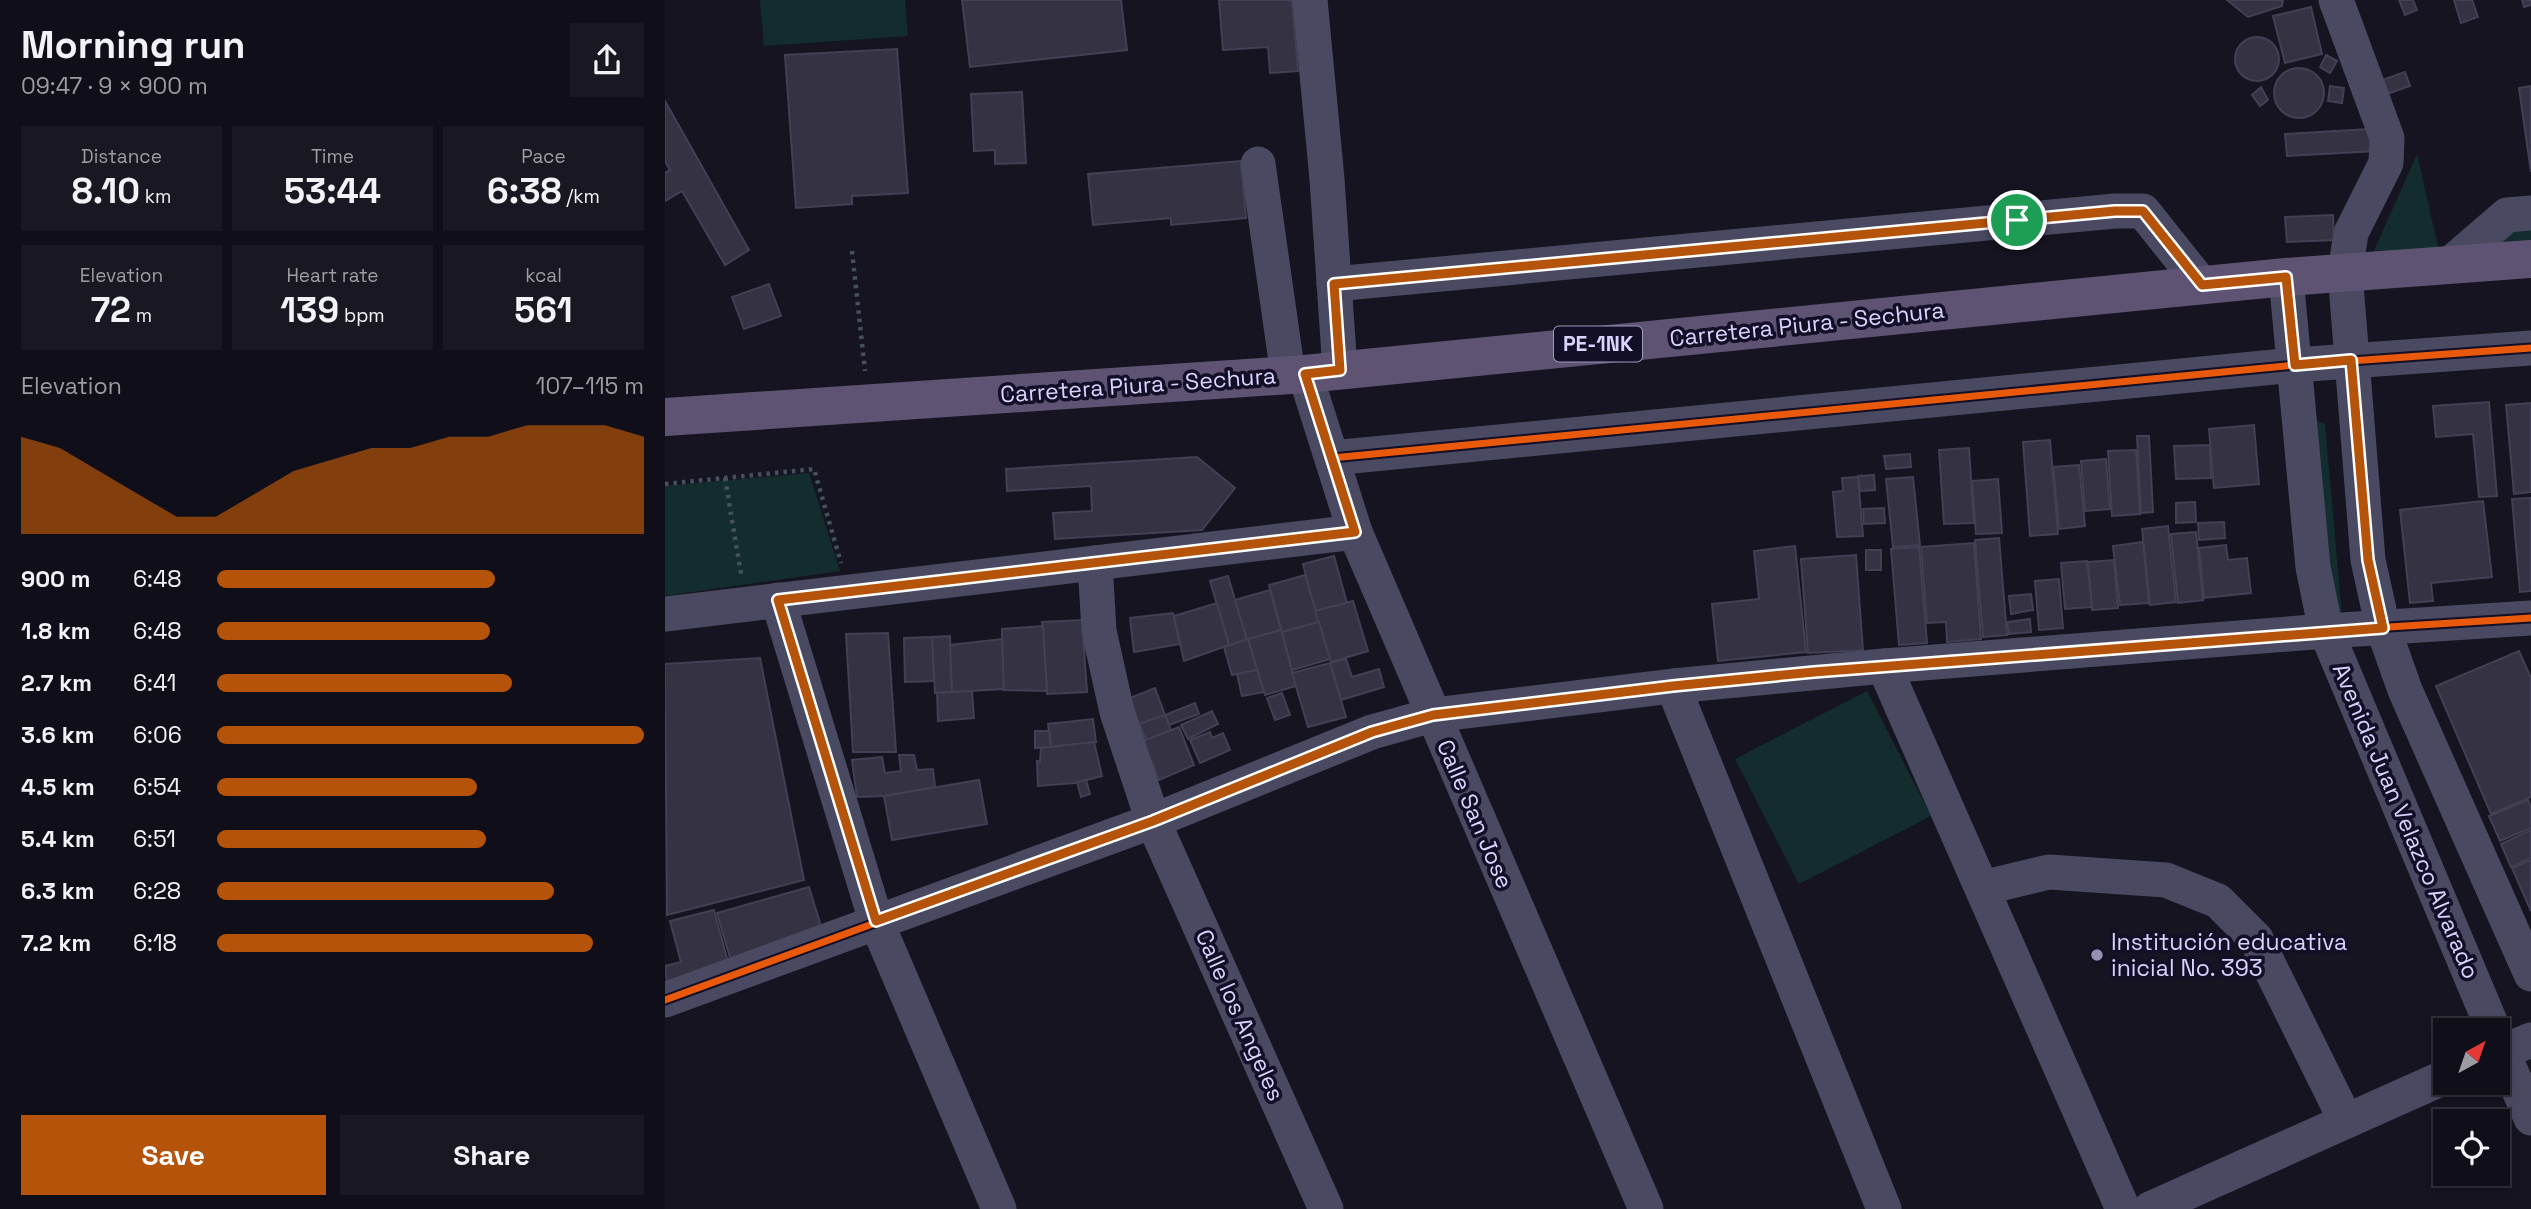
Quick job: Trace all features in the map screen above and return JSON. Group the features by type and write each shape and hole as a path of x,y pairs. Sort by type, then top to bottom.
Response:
{"main road":[{"name":"Carretera Piura - Sechura","path":"665,417 1311,373 2286,277 2531,259"}],"street":[{"path":"1310,0 1334,284 1311,373"},
{"path":"2336,0 2387,138 2386,163 2351,233 2345,272 2368,560 2383,628 2405,690 2531,974"},
{"path":"1258,164 1311,373"},
{"path":"1334,284 2115,211 2143,211 2202,285"},
{"path":"2449,265 2507,215 2531,213"},
{"name":"Avenida Juan Velazco Alvarado","path":"2286,277 2313,567 2326,631 2493,1018"},
{"path":"1332,458 2295,365 2531,348"},
{"name":"Calle San Jose","path":"1311,373 1332,458 1355,532 1646,1209"},
{"path":"665,614 1355,532"},
{"name":"Calle los Angeles","path":"1095,563 1099,631 1117,712 1153,821 1326,1209"},
{"path":"778,600 876,921 999,1209"},
{"path":"665,1000 1153,821 1372,732 1433,715 1673,686 1884,666 2326,631 2531,618"},
{"path":"1884,666 2123,1209"},
{"path":"1673,686 1884,1209"},
{"path":"1982,888 2049,872 2166,880 2218,901 2256,939 2346,1121"},
{"name":"Avenida Juan Velazco Alvarado","path":"2510,1060 2531,1118"},
{"path":"2150,1209 2433,1082"}],"path":[{"path":"852,251 869,403"},
{"path":"665,484 814,469 845,576"},
{"path":"725,478 743,585"}],"green space":[{"path":"760,0 905,0 908,36 764,46"},
{"path":"2417,154 2439,251 2372,255"},
{"path":"2531,223 2531,251 2484,255 2514,224"},
{"path":"2318,421 2325,424 2342,615 2334,614 2313,423"},
{"path":"809,473 840,571 665,596 665,486"},
{"path":"1867,691 1931,816 1799,884 1735,759"}],"building":[{"path":"962,0 1121,0 1127,50 970,67"},
{"path":"1219,0 1292,0 1298,71 1270,73 1268,47 1223,50"},
{"path":"2227,0 2283,0 2282,6 2248,17"},
{"path":"2399,0 2413,0 2417,10 2405,15"},
{"path":"2454,0 2472,0 2478,17 2461,23"},
{"path":"2522,0 2531,0 2531,5 2524,7"},
{"path":"2311,7 2322,54 2285,63 2273,16"},
{"path":"2257,37 2272,44 2279,59 2272,74 2257,81 2242,74 2235,59 2242,44"},
{"path":"897,49 908,193 852,196 852,204 796,208 785,55"},
{"path":"2326,55 2337,61 2330,73 2320,67"},
{"path":"2299,68 2317,75 2324,93 2317,111 2299,118 2281,111 2274,93 2281,75"},
{"path":"2405,72 2410,86 2387,94 2382,80"},
{"path":"2330,86 2344,88 2342,103 2328,101"},
{"path":"2531,86 2531,172 2519,88"},
{"path":"2261,87 2268,100 2260,106 2252,95"},
{"path":"1022,92 1026,163 995,164 995,150 974,151 971,94"},
{"path":"665,101 749,250 725,265 682,191 665,201 665,173 670,170 665,161"},
{"path":"2368,129 2377,151 2287,156 2285,134"},
{"path":"1241,161 1246,218 1171,225 1171,218 1093,225 1088,174"},
{"path":"2333,215 2334,240 2287,242 2285,217"},
{"path":"769,284 781,316 744,329 732,297"},
{"path":"2489,402 2497,496 2479,497 2473,434 2436,437 2433,406"},
{"path":"2531,403 2531,492 2514,494 2506,405"},
{"path":"2254,425 2259,484 2214,488 2209,429"},
{"path":"2137,436 2149,436 2153,512 2141,513"},
{"path":"2050,440 2058,534 2030,536 2023,442"},
{"path":"2210,445 2211,478 2176,479 2174,446"},
{"path":"1969,448 1974,523 1944,524 1939,450"},
{"path":"2136,450 2140,514 2112,516 2108,451"},
{"path":"1910,454 1911,467 1886,469 1884,456"},
{"path":"1197,457 1235,488 1202,530 1055,539 1053,513 1092,511 1091,486 1007,491 1006,469"},
{"path":"2106,459 2110,509 2085,511 2081,461"},
{"path":"2079,465 2085,526 2059,529 2053,467"},
{"path":"1874,475 1875,490 1860,491 1858,476"},
{"path":"1858,477 1863,536 1837,537 1833,492 1843,491 1842,478"},
{"path":"1913,477 1920,545 1893,547 1886,479"},
{"path":"1998,479 2002,533 1976,534 1972,481"},
{"path":"2531,498 2531,591 2520,592 2512,499"},
{"path":"2483,501 2492,577 2431,583 2433,601 2410,603 2400,510"},
{"path":"2195,502 2196,522 2176,523 2176,503"},
{"path":"1884,508 1885,523 1864,524 1863,509"},
{"path":"2224,522 2225,538 2199,540 2198,523"},
{"path":"2168,526 2176,602 2150,605 2142,529"},
{"path":"2196,532 2203,600 2178,603 2171,534"},
{"path":"1999,538 2007,635 1983,637 1975,540"},
{"path":"2143,542 2149,603 2120,605 2113,546"},
{"path":"1974,543 1981,639 1947,642 1946,622 1927,623 1921,547"},
{"path":"2226,545 2228,560 2247,558 2251,593 2204,598 2199,548"},
{"path":"1795,546 1806,652 1718,661 1712,604 1759,599 1754,551"},
{"path":"1919,547 1927,643 1899,645 1891,549"},
{"path":"1866,550 1881,550 1881,570 1866,570"},
{"path":"1856,555 1863,650 1808,653 1801,559"},
{"path":"1334,556 1347,603 1315,611 1303,564"},
{"path":"2114,560 2118,608 2092,610 2088,562"},
{"path":"2087,561 2092,607 2065,609 2061,563"},
{"path":"1305,575 1319,622 1282,632 1269,585"},
{"path":"1228,576 1247,640 1229,645 1210,581"},
{"path":"2059,579 2063,628 2039,630 2035,581"},
{"path":"1270,590 1281,630 1247,640 1235,600"},
{"path":"2031,594 2033,610 2011,614 2009,596"},
{"path":"1353,601 1368,651 1331,662 1315,611"},
{"path":"1217,603 1229,645 1184,661 1174,616"},
{"path":"1173,613 1180,644 1134,652 1130,618"},
{"path":"2030,619 2031,632 2009,634 2007,622"},
{"path":"1082,620 1087,692 1047,694 1042,622"},
{"path":"1319,622 1330,659 1292,670 1282,632"},
{"path":"1043,626 1047,691 1003,690 1002,629"},
{"path":"1281,630 1296,686 1265,695 1248,639"},
{"path":"888,633 896,752 853,752 846,634"},
{"path":"950,636 952,692 935,693 932,637"},
{"path":"932,637 934,681 905,682 904,638"},
{"path":"1002,639 1004,689 952,692 950,645"},
{"path":"1248,639 1257,670 1232,675 1224,647"},
{"path":"2519,651 2531,678 2531,797 2491,814 2436,686"},
{"path":"760,658 804,880 667,915 665,664"},
{"path":"1346,659 1352,677 1379,669 1384,687 1341,700 1330,663"},
{"path":"1330,663 1346,717 1308,727 1292,673"},
{"path":"1257,670 1264,692 1242,696 1237,674"},
{"path":"1155,688 1165,715 1139,724 1130,698"},
{"path":"972,691 974,718 938,721 937,693"},
{"path":"1282,693 1290,715 1275,720 1267,698"},
{"path":"1195,703 1199,714 1169,725 1165,715"},
{"path":"1212,711 1218,724 1188,739 1181,725"},
{"path":"1165,715 1171,730 1146,740 1139,724"},
{"path":"1093,719 1096,742 1051,747 1048,724"},
{"path":"1179,727 1194,765 1159,780 1143,741"},
{"path":"1035,731 1049,731 1051,747 1035,748"},
{"path":"1210,732 1212,738 1223,733 1230,750 1200,763 1190,740"},
{"path":"1094,742 1102,776 1075,783 1038,786 1037,761 1040,762 1041,748"},
{"path":"899,755 914,755 917,770 933,769 935,787 884,796 857,797 852,760 882,757 885,773 901,771"},
{"path":"979,780 987,824 892,840 884,796"},
{"path":"1086,780 1090,794 1081,797 1077,782"},
{"path":"2528,800 2531,807 2531,828 2500,841 2489,816"},
{"path":"2531,830 2531,858 2511,867 2501,844"},
{"path":"2531,860 2531,911 2512,868"},
{"path":"809,887 824,936 731,961 717,913"},
{"path":"714,910 729,966 667,982 665,966 681,962 670,921"}],"cycle path":[{"path":"1332,458 2295,365 2531,348"},
{"path":"665,1000 1153,821 1372,732 1433,715 1673,686 1884,666 2326,631 2531,618"}],"place":[{"name":"Institución educativa inicial No. 393","path":"2097,955"}],"route":[{"path":"2143,211 2202,285 2286,277 2295,365 2351,360 2368,560 2383,628 1814,672 1433,715 1372,732 1153,821 876,921 778,600 1355,532 1305,374 1340,370 1334,284 2017,220 2143,211"}]}
